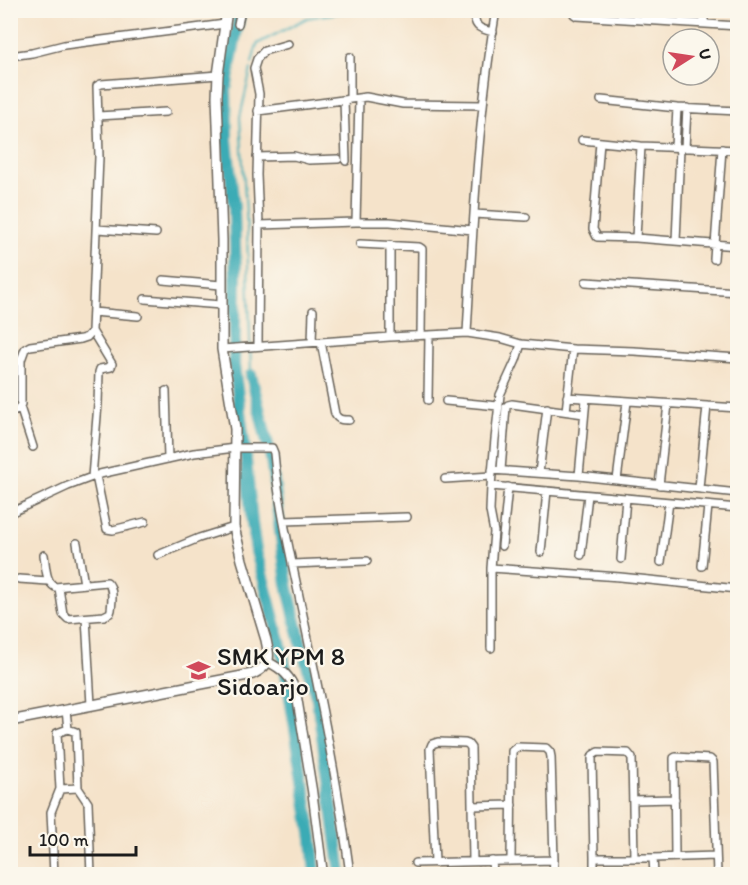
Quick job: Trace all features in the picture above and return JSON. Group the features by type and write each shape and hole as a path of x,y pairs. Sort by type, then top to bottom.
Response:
{"main road":[{"path":"10,722 253,674 268,662 269,653 266,640 234,527 238,448 224,349 221,305 222,240 217,96 227,10"}],"street":[{"path":"238,24 241,10"},
{"path":"473,10 476,25 493,33"},
{"path":"467,333 483,105 496,10"},
{"path":"573,10 577,16 738,26"},
{"path":"663,21 664,10"},
{"path":"704,10 704,24"},
{"path":"10,56 64,45 225,24"},
{"path":"255,346 259,225 257,157 259,93 255,64 264,51 288,44"},
{"path":"346,161 350,57"},
{"path":"145,522 113,530 107,528 94,476 99,372 100,369 112,364 92,331 99,157 96,90 101,84 218,75"},
{"path":"258,111 371,97 403,104 483,105"},
{"path":"356,222 359,98"},
{"path":"600,100 677,108 738,111"},
{"path":"676,241 680,148 677,108"},
{"path":"680,148 687,108"},
{"path":"98,116 166,112"},
{"path":"582,140 641,146 738,150"},
{"path":"600,142 593,232 597,237 738,246"},
{"path":"636,238 641,146"},
{"path":"714,259 722,148"},
{"path":"257,157 294,156 309,160 338,159"},
{"path":"474,214 526,217"},
{"path":"259,225 390,222 473,230"},
{"path":"97,230 156,233"},
{"path":"360,244 422,249 428,400"},
{"path":"390,245 390,337"},
{"path":"163,280 222,285"},
{"path":"586,282 738,292"},
{"path":"145,299 221,305"},
{"path":"312,342 314,311"},
{"path":"93,312 138,316"},
{"path":"33,447 20,407 21,360 25,349 30,346 81,339 87,337 92,331"},
{"path":"224,349 467,333 521,344 573,349 738,358"},
{"path":"321,342 335,414 337,418 349,420"},
{"path":"491,648 491,568 494,532 490,511 498,406 500,395 521,344"},
{"path":"566,411 573,349"},
{"path":"166,391 168,459"},
{"path":"567,397 738,408"},
{"path":"579,476 586,399"},
{"path":"446,401 498,406"},
{"path":"617,480 627,402"},
{"path":"501,470 507,406 512,404 584,414"},
{"path":"658,484 668,404"},
{"path":"699,488 707,406"},
{"path":"10,413 20,407"},
{"path":"539,473 546,408"},
{"path":"10,513 94,476 194,453 238,448 272,448 292,564 322,701 350,874"},
{"path":"445,479 501,470 738,493"},
{"path":"491,486 738,508"},
{"path":"502,546 508,487"},
{"path":"541,552 547,491"},
{"path":"581,555 588,495"},
{"path":"621,559 626,498"},
{"path":"661,562 669,502"},
{"path":"702,566 708,506"},
{"path":"284,522 407,517"},
{"path":"158,555 234,527"},
{"path":"76,543 84,584"},
{"path":"44,555 48,581 51,586 59,588 107,582 112,589 110,613 104,616 71,620 63,614 59,588"},
{"path":"292,564 367,561"},
{"path":"491,568 548,571 738,589"},
{"path":"19,579 48,581"},
{"path":"86,618 91,705"},
{"path":"268,662 280,668 295,687 323,874"},
{"path":"66,710 68,729"},
{"path":"54,874 51,812 60,789 57,733 68,729 76,732 78,788 88,803 91,874"},
{"path":"435,862 430,749 432,744 438,742 465,743 470,746 473,861"},
{"path":"511,861 512,751 517,747 549,750 554,874"},
{"path":"594,874 592,758 596,753 628,753 630,755 634,858"},
{"path":"675,857 674,758 712,760 717,874"},
{"path":"60,789 78,788"},
{"path":"633,800 675,799"},
{"path":"472,806 512,805"},
{"path":"594,858 716,856"},
{"path":"653,858 654,874"},
{"path":"415,863 554,860"},
{"path":"492,861 492,874"}],"waterway":[{"path":"252,63 257,44 307,18 359,10"},
{"path":"240,12 226,90 227,140 234,208 236,280 234,365 256,551 282,649 312,839 315,874"},
{"path":"251,69 240,117 247,229 251,375"},
{"path":"251,375 271,458 287,584 317,699 341,874"}],"place":[{"name":"SMK YPM 8 Sidoarjo","path":"199,671"}]}
